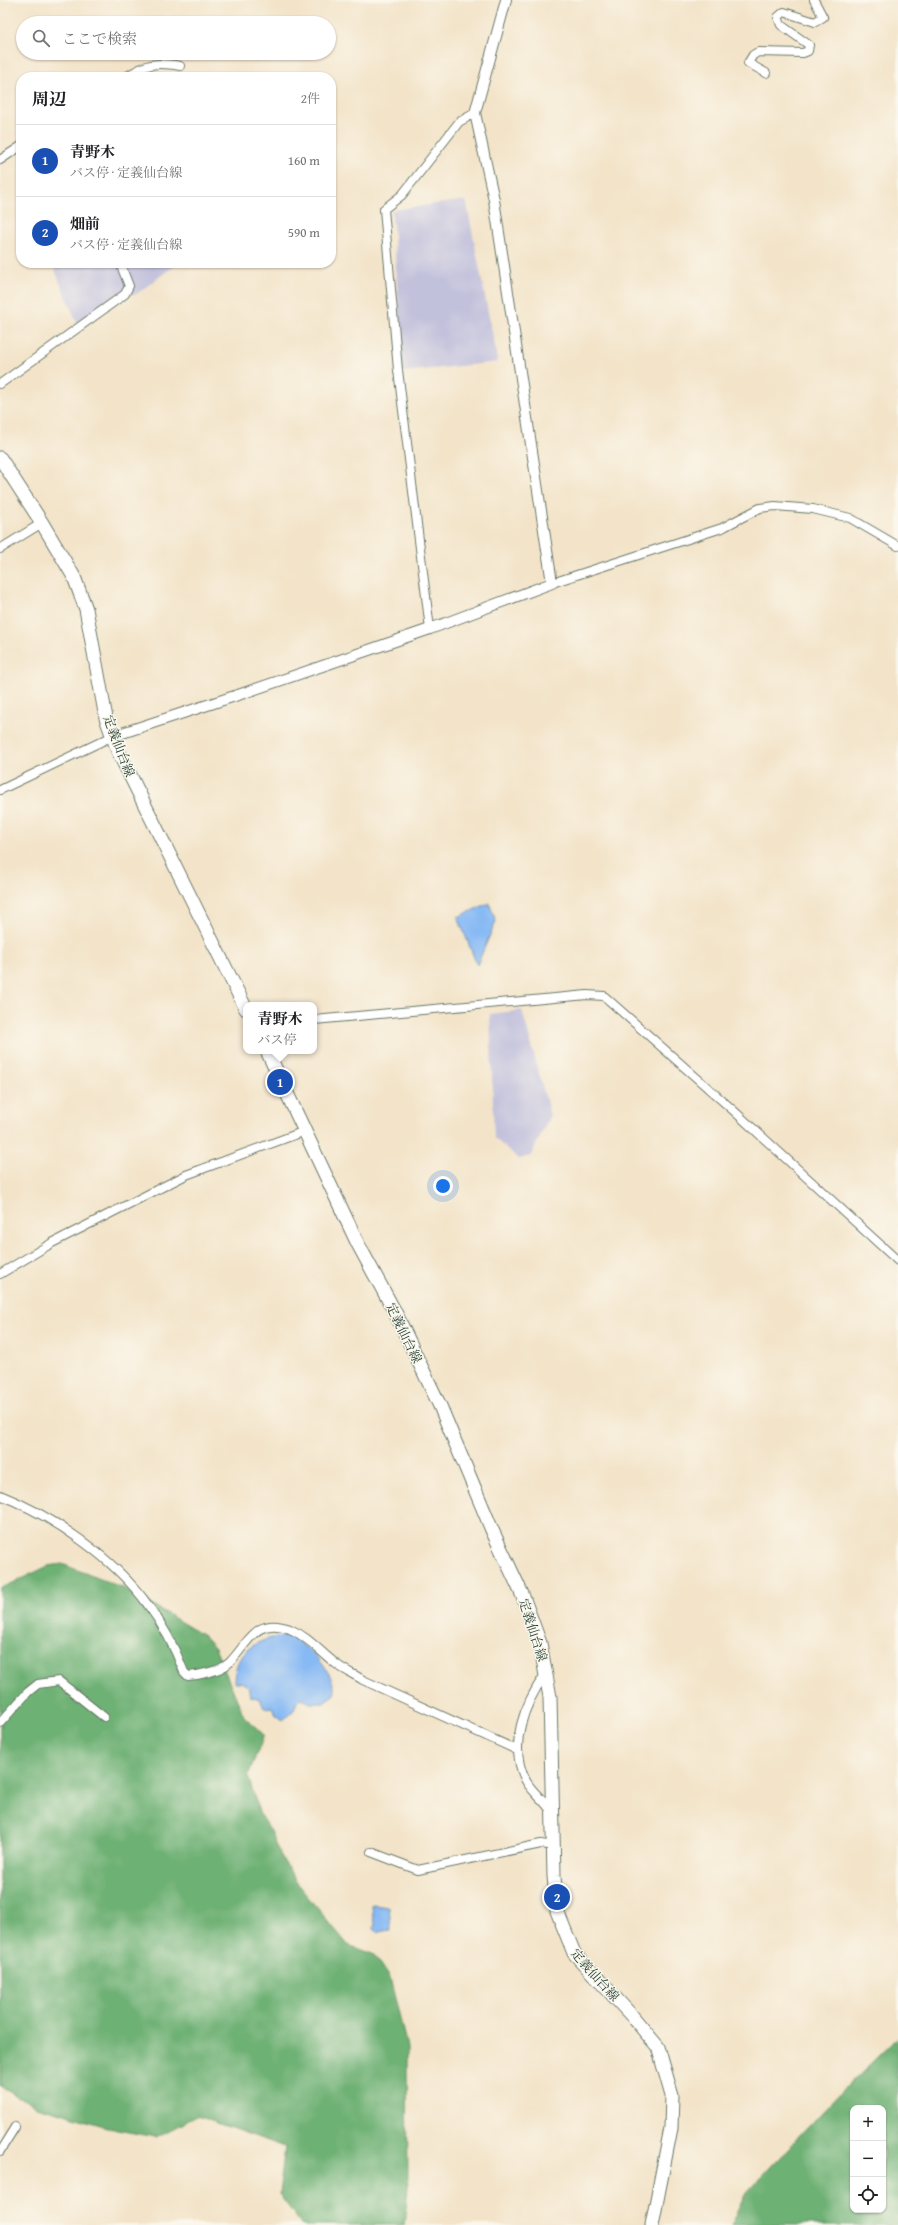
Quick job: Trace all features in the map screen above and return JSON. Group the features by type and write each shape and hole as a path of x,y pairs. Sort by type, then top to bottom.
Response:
{"main road":[{"name":"定義仙台線","path":"0,458 42,523 74,577 86,609 106,718 118,751 147,812 243,1002"},
{"name":"定義仙台線","path":"268,1054 358,1244 395,1312 440,1406 492,1530 522,1594 540,1643 550,1697 557,1910 569,1945 581,1962 648,2033 658,2047 672,2096 671,2128 652,2225"}],"street":[{"path":"506,0 475,114 494,200 552,582"},
{"path":"766,73 748,63 753,55 758,52 803,53 808,50 809,45 781,25 778,17 784,12 815,22 823,17 814,0"},
{"path":"134,72 141,67 160,62 180,66"},
{"path":"430,629 398,370 384,209 402,195 459,122 475,114"},
{"path":"0,160 16,149"},
{"path":"0,384 125,294 129,286 122,268"},
{"path":"0,790 113,736 430,629 552,582 722,528 760,508 775,506 813,509 850,518 898,546"},
{"path":"0,549 42,523"},
{"path":"317,1020 587,995 604,996 734,1111 898,1261"},
{"path":"0,1274 52,1243 186,1175 305,1131"},
{"path":"0,1495 25,1505 56,1523 130,1583 148,1605 163,1627 184,1672 188,1676 220,1668 228,1664 250,1637 260,1629 272,1625 290,1630 316,1645 338,1666 363,1680 517,1750"},
{"path":"546,1672 526,1706 517,1750 520,1768 527,1782 534,1792 544,1801 553,1816"},
{"path":"0,1723 28,1692 38,1684 60,1681 104,1717"},
{"path":"371,1852 418,1870 541,1844 554,1846"},
{"path":"0,2151 15,2126"}],"shaded area":[{"path":"466,200 498,362 403,372 392,210"},
{"path":"54,268 171,268 135,295 120,293 77,323"},
{"path":"522,1010 550,1115 531,1156 519,1159 494,1138 490,1014"}],"green space":[{"path":"62,1564 126,1589 204,1636 215,1648 244,1716 264,1735 248,1776 260,1815 270,1831 280,1855 299,1886 348,1945 375,1955 390,1978 407,2047 408,2187 404,2225 302,2225 279,2194 285,2147 197,2116 156,2137 117,2130 34,2105 0,2087 0,1589 48,1566"},
{"path":"898,2037 898,2225 731,2225 747,2192 843,2090"}],"water":[{"path":"489,903 496,921 477,965 458,917"},
{"path":"288,1635 304,1646 318,1659 329,1675 335,1693 323,1703 311,1703 303,1698 297,1702 293,1711 283,1720 276,1715 272,1707 264,1708 260,1699 250,1696 248,1686 241,1682 234,1682 235,1670 239,1661 250,1647 267,1639"},
{"path":"372,1905 389,1907 391,1930 378,1932 374,1928 375,1923 373,1919"}],"place":[{"name":"青野木","path":"280,1082"},
{"name":"畑前","path":"557,1897"}]}
